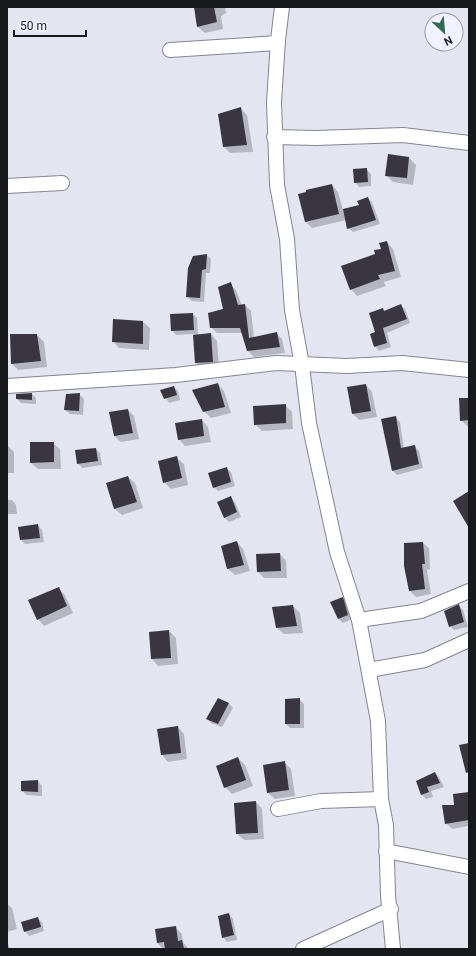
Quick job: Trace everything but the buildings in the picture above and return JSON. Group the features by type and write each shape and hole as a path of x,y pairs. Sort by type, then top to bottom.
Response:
{"street":[{"path":"282,7 274,102 274,137 278,185 287,239 292,310 302,365 309,424 336,552 359,620 378,721 381,799 386,825 386,851 393,949"},
{"path":"170,50 278,43"},
{"path":"274,137 316,138 403,135 469,143"},
{"path":"7,186 62,183"},
{"path":"7,386 176,375 276,363 347,366 402,363 469,370"},
{"path":"359,620 421,611 469,591"},
{"path":"368,670 425,660 469,640"},
{"path":"278,809 321,801 381,799"},
{"path":"386,851 469,867"},
{"path":"303,949 391,910"}]}
